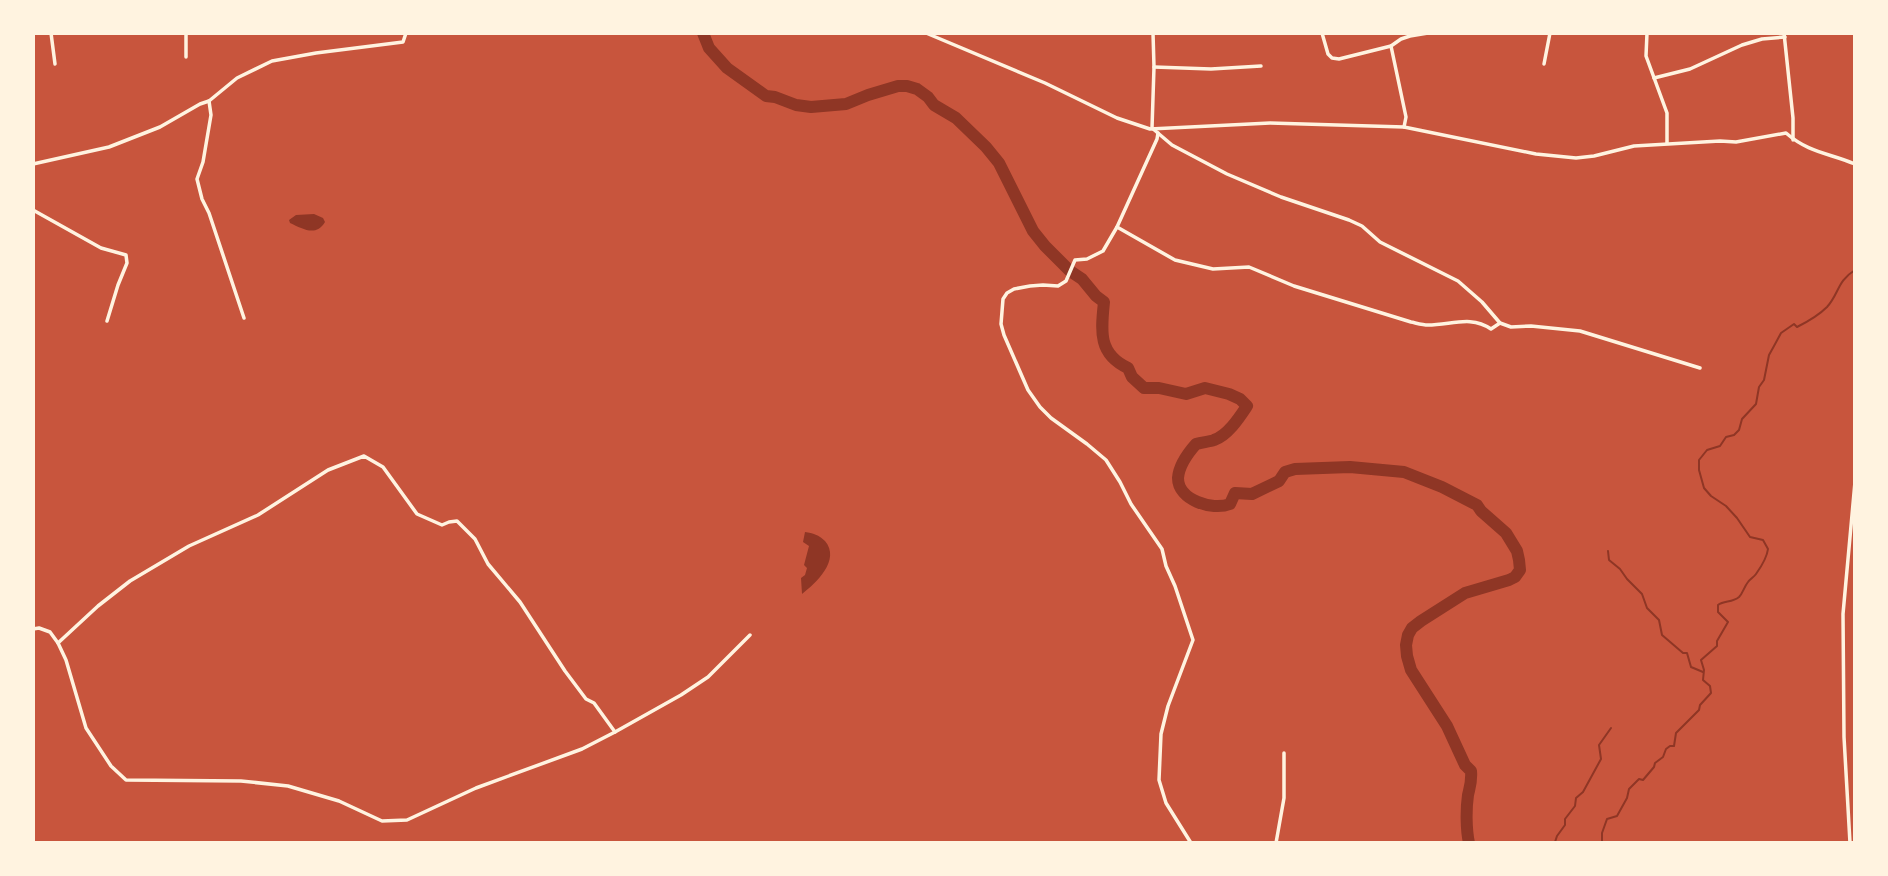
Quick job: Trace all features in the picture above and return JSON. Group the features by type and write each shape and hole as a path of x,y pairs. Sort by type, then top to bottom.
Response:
{"street":[{"path":"51,33 55,64"},
{"path":"186,33 186,57"},
{"path":"33,164 109,147 160,127 209,101 237,78 272,61 316,52 403,42 405,33"},
{"path":"926,33 1045,83 1117,118 1152,128 1270,123 1404,128 1536,154 1576,158 1634,146 1737,142 1786,133 1812,151 1855,164"},
{"path":"1152,128 1153,33"},
{"path":"1322,33 1328,54 1339,59 1391,46 1410,36 1428,33"},
{"path":"1544,64 1550,33"},
{"path":"1647,33 1646,56 1667,113 1667,143"},
{"path":"1654,78 1690,69 1742,45 1784,35 1793,139"},
{"path":"1391,46 1406,117 1404,128"},
{"path":"1154,67 1211,69 1261,66"},
{"path":"209,101 211,115 203,162 197,179 244,318"},
{"path":"1152,128 1172,145 1227,174 1362,226 1380,242 1458,281 1482,302 1500,323 1511,327 1531,326 1580,331 1700,368"},
{"path":"1158,133 1117,227 1102,251 1087,259 1075,260 1066,281 1058,286 1030,286 1007,293 1003,299 1001,324 1028,390 1040,408 1105,460 1162,549 1193,640 1168,706 1161,734 1160,780 1166,803 1191,843"},
{"path":"33,210 101,248 126,255 127,263 107,321"},
{"path":"1117,227 1175,260 1213,270 1249,267 1294,286 1411,322 1428,325 1452,322 1482,323 1492,330 1500,323"},
{"path":"58,643 130,581 189,546 258,515 328,470 364,456 383,467 417,514 442,525 457,521 475,539 488,564 520,602 572,680 586,699 594,703 615,732"},
{"path":"1850,843 1844,737 1843,614 1855,482"},
{"path":"33,629 50,632 58,643 66,660 86,728 111,766 127,779 241,781 288,786 339,801 382,821 407,820 476,788 582,749 681,695 708,677 750,635"},
{"path":"1276,843 1284,798 1284,754"}],"shaded area":[{"path":"314,214 325,222 318,229 309,230 290,223 289,220 296,215"},
{"path":"805,532 825,541 830,556 825,570 802,594 801,578 807,568 804,565 809,546 803,542"}],"waterway":[{"path":"703,33 709,48 727,68 766,96 811,107 846,104 898,86 907,86 917,89 934,105 956,118 999,163 1033,231 1045,246 1104,302 1102,332 1106,349 1128,368 1132,377 1144,388 1159,388 1186,394 1205,388 1229,394 1247,406 1224,434 1214,440 1196,444 1184,460 1178,478 1179,486 1190,498 1206,505 1223,506 1230,504 1235,493 1252,494 1279,481 1285,472 1295,469 1350,467 1404,472 1477,505 1506,533 1517,551 1519,560 1520,570 1515,577 1465,593 1412,628 1406,645 1411,670 1447,726 1465,765 1471,771 1467,813 1469,843"},
{"path":"1602,843 1607,819 1617,816 1629,789 1639,779 1643,780 1663,757 1666,749 1674,746 1676,733 1699,710 1711,693 1710,686 1703,680 1701,660 1717,646 1728,622 1718,612 1718,605 1739,597 1760,568 1768,549 1763,540 1750,537 1726,506 1704,488 1699,460 1707,450 1720,446 1726,437 1734,435 1739,430 1742,419 1756,404 1769,355 1781,333 1794,324 1797,327 1801,325 1824,310 1841,283 1855,270"},
{"path":"1608,551 1609,560 1642,594 1647,608 1659,620 1662,635 1683,653 1687,653 1691,667 1703,672"},
{"path":"1559,843 1555,842 1557,836 1575,806 1576,798 1583,792 1601,759 1599,745 1611,728"}]}
